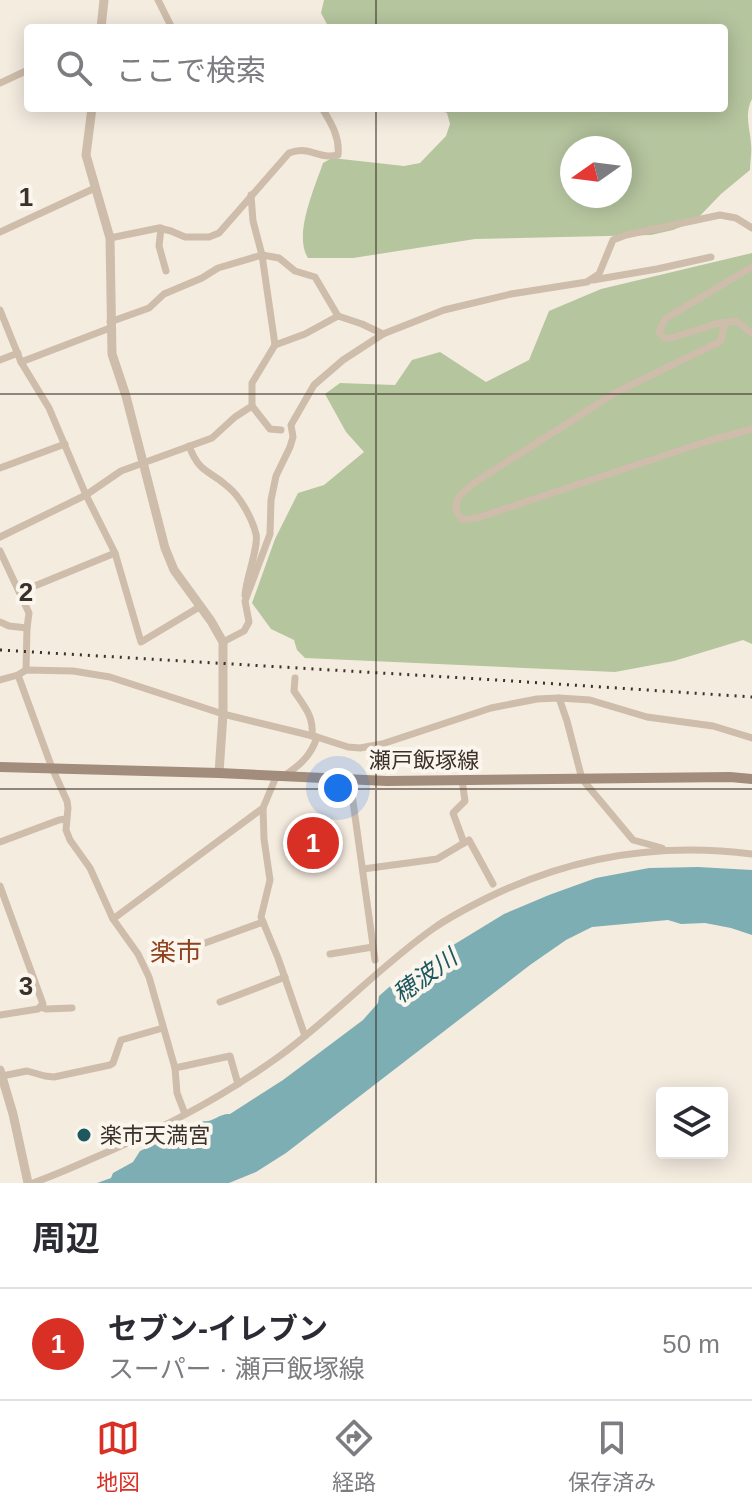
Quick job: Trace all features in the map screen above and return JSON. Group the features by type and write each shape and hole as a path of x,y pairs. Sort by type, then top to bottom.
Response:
{"main road":[{"name":"瀬戸飯塚線","path":"0,767 350,780 752,779"}],"street":[{"path":"101,24 104,0"},
{"path":"158,0 167,24"},
{"path":"0,83 24,72"},
{"path":"91,112 86,155 110,238 112,354 126,396 165,548 174,570 223,642 219,773"},
{"path":"110,238 161,228 185,237 209,237 219,233 289,153 299,149 328,157 338,155 337,134 324,112"},
{"path":"0,232 95,188"},
{"path":"251,195 275,345"},
{"path":"587,282 599,274 613,240 626,235 720,215 736,218 752,228"},
{"path":"161,228 159,246 166,271"},
{"path":"21,362 149,308 164,294 218,268 262,255 279,258 295,271 315,277 338,316 383,334"},
{"path":"245,601 270,534 271,500 276,476 293,437 291,425 314,385 343,360 383,334 444,310 511,294 711,257"},
{"path":"752,267 665,319 659,332 665,338 671,338 736,321 752,333"},
{"path":"0,310 21,362 49,408 115,553 141,642 201,606"},
{"path":"281,430 270,429 252,406 252,383 275,345 305,334 338,316"},
{"path":"719,323 724,326 721,341 615,393 464,490 456,505 458,515 463,520 480,517 752,429"},
{"path":"0,360 18,353"},
{"path":"0,537 86,495 121,471 212,438 252,406"},
{"path":"0,468 65,444"},
{"path":"189,446 200,468 231,488 247,512 257,536 246,582 245,601 249,622 244,631 223,642"},
{"path":"0,551 29,613 26,670"},
{"path":"20,592 115,553"},
{"path":"0,622 27,628"},
{"path":"0,680 26,670 73,671 110,677 223,714 360,748 382,744 491,708 559,698 590,700 647,717 713,726 752,738"},
{"path":"18,675 67,801 66,830 70,840 90,868 113,919 138,954 149,977 175,1068 177,1093 185,1114"},
{"path":"113,919 263,808 279,777 311,753 313,724 310,713 294,691 295,678"},
{"path":"559,698 582,779 633,840 672,850"},
{"path":"350,780 375,960"},
{"path":"462,780 465,801 453,813 464,843"},
{"path":"263,808 270,880 261,917 305,1036"},
{"path":"0,842 66,819"},
{"path":"363,869 437,859 469,840 493,884"},
{"path":"163,1028 121,1040 110,1065 54,1077 27,1071 1,1073 30,1183 124,1145 238,1084 305,1036 433,928 518,883 588,861 651,851 703,849 752,854"},
{"path":"0,886 43,1004 38,1009 0,1015"},
{"path":"205,943 263,922"},
{"path":"330,954 373,947"},
{"path":"220,1002 285,977"},
{"path":"40,1007 72,1008"},
{"path":"175,1068 230,1056 238,1084"}],"green space":[{"path":"324,0 752,0 752,99 748,116 750,170 695,221 651,235 475,239 353,258 308,258 304,248 304,224 323,163 332,158 404,166 420,163 446,136 450,124 444,112 728,112 728,24 327,24 321,13"},
{"path":"752,253 752,644 743,640 674,661 615,672 305,658 297,650 294,640 271,629 252,603 275,539 298,493 324,485 364,452 346,432 325,394 340,383 395,385 412,360 440,352 486,382 529,360 549,311 601,289"}],"water":[{"name":"穂波川","path":"649,868 752,870 752,935 705,923 681,924 668,920 592,927 566,940 530,965 286,1153 256,1172 229,1183 97,1183 111,1178 113,1173 133,1162 140,1151 202,1121 230,1114 283,1080 363,1020 378,1003 379,996 396,981 405,979 504,914 596,878"}],"railway":[{"path":"0,650 752,697"}],"place":[{"name":"セブン-イレブン","path":"313,843"},
{"name":"楽市天満宮","path":"84,1135"}],"district":[{"name":"楽市","path":"176,952"}]}
